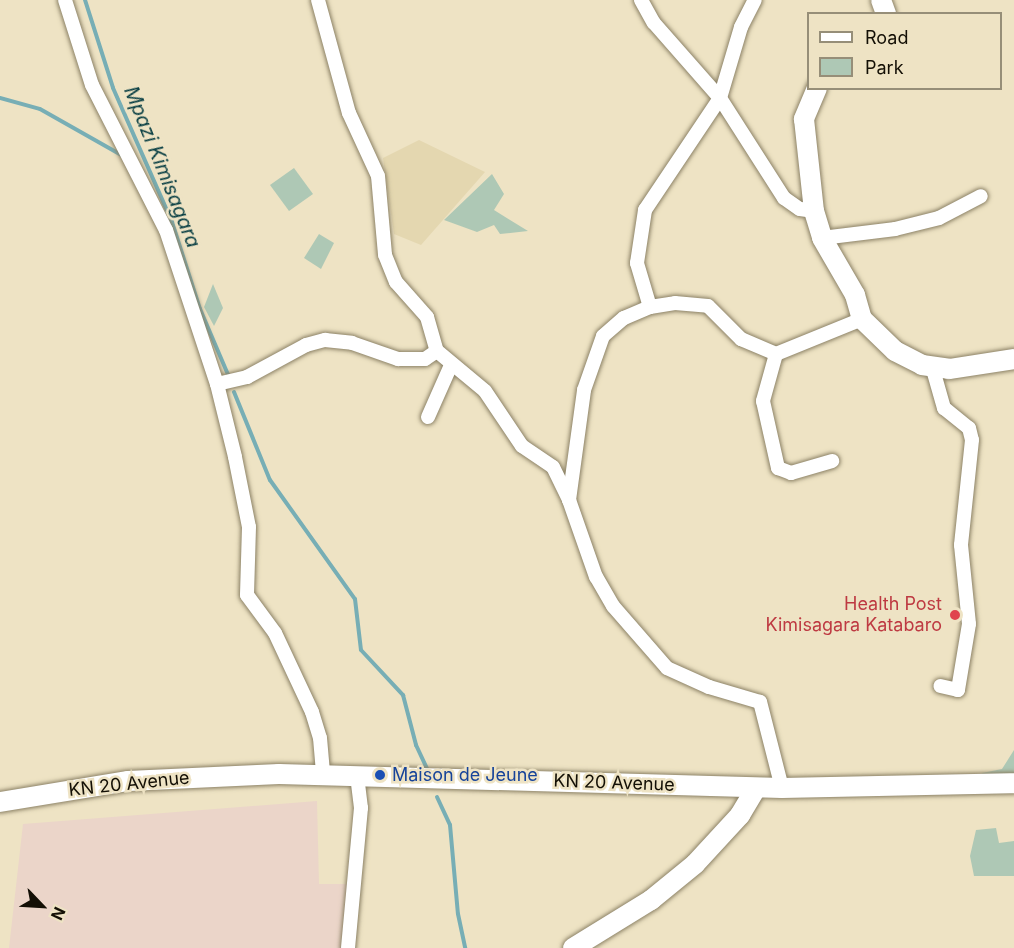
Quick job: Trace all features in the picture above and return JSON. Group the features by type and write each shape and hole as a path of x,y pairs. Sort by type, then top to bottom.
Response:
{"main road":[{"path":"816,90 804,119 814,211 822,238 855,295 862,319 895,351 932,366 949,369 1014,359"},
{"name":"KN 20 Avenue","path":"0,802 128,781 323,775 756,788 1014,783"},
{"path":"573,948 651,900 695,864 740,814 756,788"}],"street":[{"path":"65,0 92,85 166,230 217,384 247,517 247,595 275,633 312,712 320,738 323,775"},
{"path":"318,0 349,113 378,176 385,255 396,282 427,317 437,351 485,391 527,452 553,467 569,500 603,591 663,663 673,672 754,700 764,708 783,788"},
{"path":"641,0 654,23 720,98 784,198 800,209 814,211"},
{"path":"650,307 637,263 645,210 720,98 741,27 755,0"},
{"path":"822,238 895,230 939,218 981,196"},
{"path":"569,500 584,390 593,359 612,326 650,307 694,303 708,306 741,339 776,354 862,319"},
{"path":"217,384 247,377 306,345 325,340 352,343 398,359 425,359 437,351"},
{"path":"776,354 763,400 778,468 790,473 832,461"},
{"path":"428,417 451,365"},
{"path":"932,366 944,408 969,428 972,440 961,544 969,624 958,690 940,686"},
{"path":"348,948 361,808 357,776"}],"shaded area":[{"path":"419,140 485,172 421,245 394,234 383,158"},
{"path":"317,801 319,884 349,884 341,948 9,948 23,824"}],"green space":[{"path":"294,168 313,194 289,211 270,185"},
{"path":"492,174 504,194 494,210 528,231 500,234 494,225 477,232 444,220"},
{"path":"319,234 334,243 321,269 304,258"},
{"path":"213,284 223,308 214,326 204,307"},
{"path":"1014,750 1014,780 986,781 982,773 1002,769"},
{"path":"996,828 999,843 1014,841 1014,876 974,876 970,856 976,830"}],"waterway":[{"name":"Mpazi Kimisagara","path":"85,0 113,88 172,222 200,309 229,377"},
{"path":"0,98 40,109 123,156"},
{"name":"Mpazi Kimisagara","path":"234,392 270,480 355,599 361,650 403,695 416,745 429,773"},
{"name":"Mpazi Kimisagara","path":"437,797 450,825 458,914 465,948"}],"place":[{"name":"Health Post Kimisagara Katabaro","path":"955,615"},
{"name":"Maison de Jeune","path":"380,775"}]}
